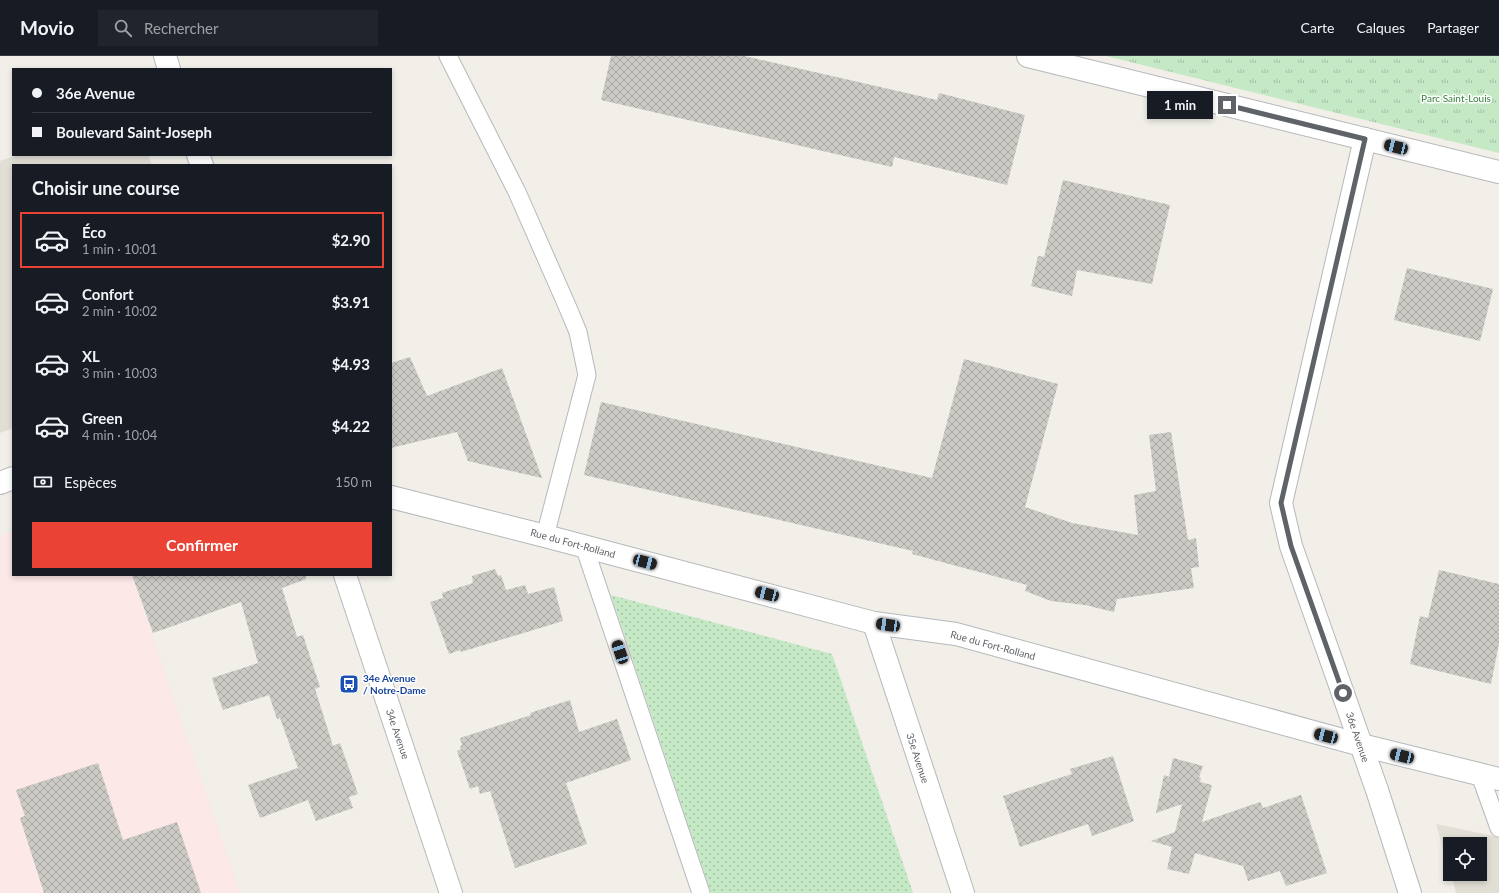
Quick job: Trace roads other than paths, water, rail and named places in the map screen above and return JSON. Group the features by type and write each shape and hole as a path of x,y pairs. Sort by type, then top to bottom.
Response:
{"street":[{"path":"165,56 169,68"},
{"path":"1028,56 1499,172"},
{"name":"36e Avenue","path":"1365,139 1281,503 1291,546 1361,746 1410,893"},
{"path":"0,482 12,478"},
{"name":"Rue du Fort-Rolland","path":"392,496 874,623 956,634 1361,746 1490,777"},
{"name":"34e Avenue","path":"344,576 452,893"},
{"name":"35e Avenue","path":"874,623 963,893"}],"lane":[{"path":"448,56 520,200 578,332 587,375 545,536"},
{"path":"584,546 701,893"},
{"path":"1490,777 1499,828"}],"place":[{"name":"34e Avenue / Notre-Dame","path":"349,684"}],"park label":[{"name":"Parc Saint-Louis","path":"1456,98"}]}
